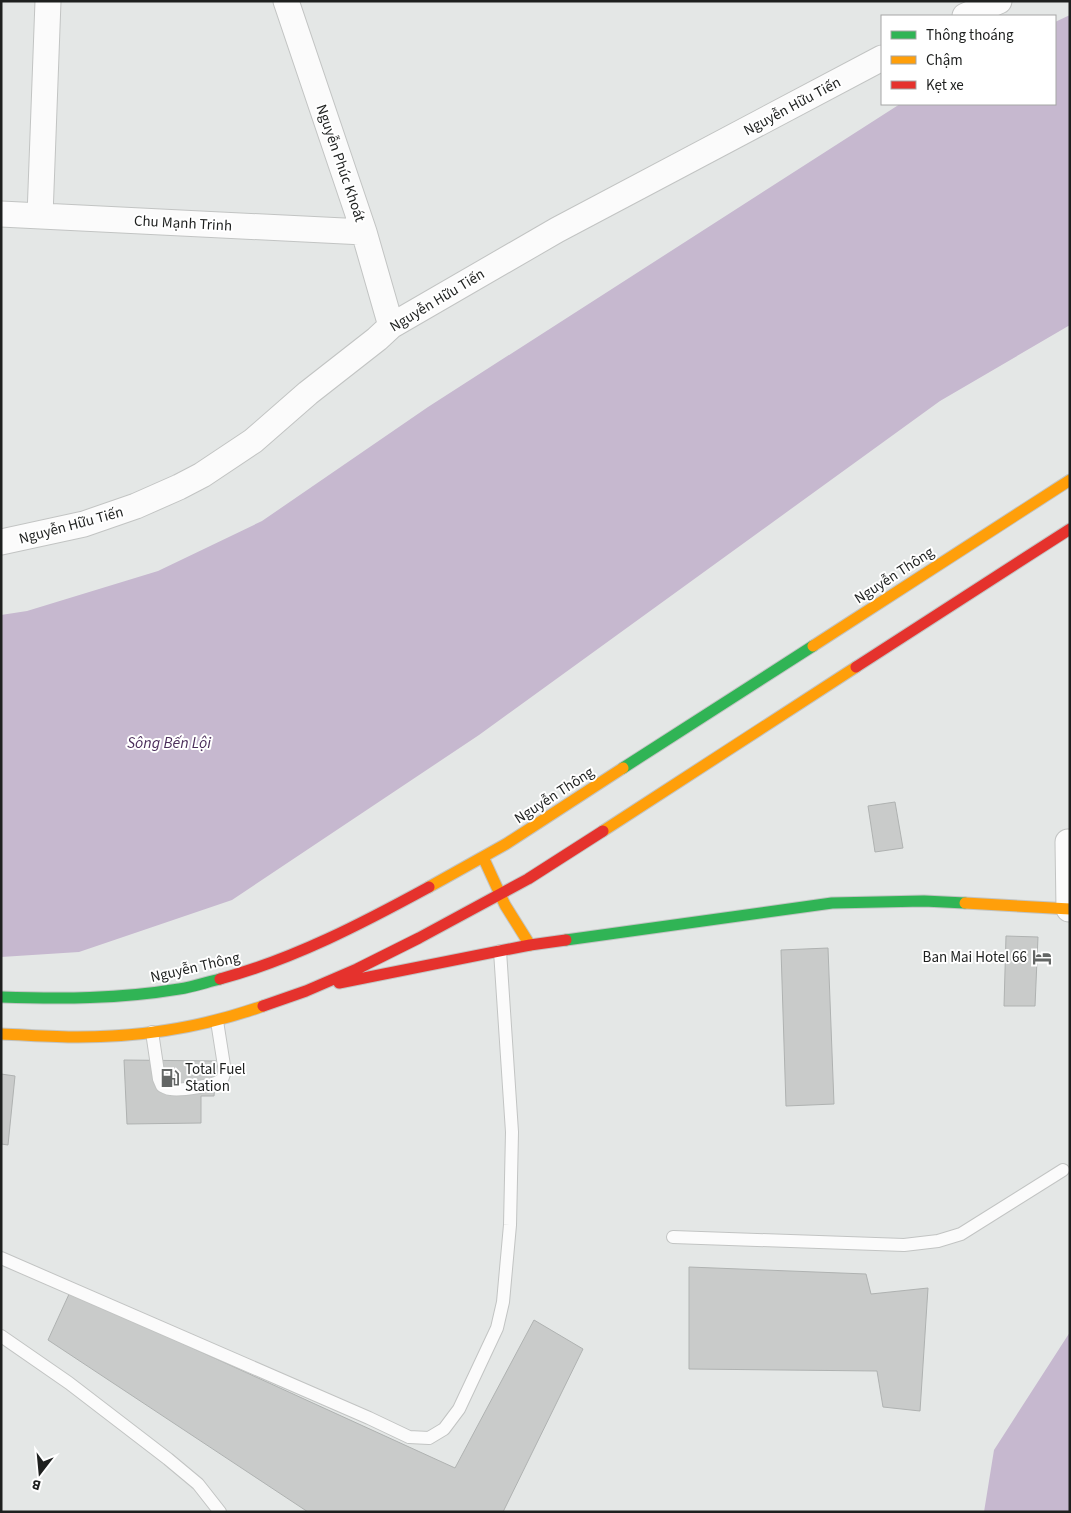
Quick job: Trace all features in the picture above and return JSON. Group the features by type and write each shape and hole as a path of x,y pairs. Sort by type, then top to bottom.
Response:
{"main road":[{"name":"Nguyễn Thông","path":"1,997 75,999 128,996 181,989 234,975 287,956 336,935 392,907 506,844 1070,480"},
{"path":"1,1034 78,1037 152,1032 190,1026 217,1020 306,990 357,969 420,938 528,879 1070,530"},
{"path":"483,857 500,895 530,945"},
{"path":"306,990 530,945 832,903 924,901 1069,909"}],"street":[{"path":"40,216 48,1"},
{"name":"Nguyễn Phúc Khoát","path":"286,1 364,232 391,326"},
{"path":"967,15 1000,1"},
{"name":"Nguyễn Hữu Tiến","path":"1,542 84,524 136,506 202,475 253,441 391,326 557,230 881,59"},
{"name":"Chu Mạnh Trinh","path":"1,214 364,232"},
{"path":"1068,842 1069,909"}],"lane":[{"path":"1,1258 409,1437 429,1438 444,1429 459,1409 486,1352 497,1328 504,1302 510,1226 512,1132 500,951"},
{"path":"152,1032 159,1079 162,1086 170,1089 180,1089 209,1085 223,1079 225,1072 217,1020"},
{"path":"673,1237 904,1245 938,1241 961,1234 1063,1170"},
{"path":"1,1336 69,1383 168,1459 198,1484 220,1512"}],"water":[{"name":"Sông Bến Lội","path":"1070,15 1070,325 940,401 479,735 232,900 79,952 1,957 1,615 27,611 158,571 262,521 428,407 898,105 1056,105 1056,22"},
{"path":"1070,1332 1070,1512 984,1512 994,1450"}],"building":[{"path":"895,802 903,848 875,852 868,806"},
{"path":"1006,936 1038,937 1035,1006 1004,1006"},
{"path":"828,948 834,1104 786,1106 781,950"},
{"name":"Total Fuel Station","path":"124,1060 217,1061 214,1096 201,1096 201,1123 127,1124"},
{"path":"1,1074 15,1076 8,1145 1,1144"},
{"path":"689,1267 866,1274 871,1294 928,1288 920,1411 883,1407 877,1371 689,1369"},
{"path":"70,1292 455,1468 534,1320 583,1349 503,1512 308,1512 48,1340"}],"traffic: fast":[{"path":"623,768 813,646"},
{"path":"566,940 832,903 924,901 965,903"},
{"path":"1,997 68,998 134,995 184,988 220,979"}],"traffic: slow":[{"path":"813,646 1070,480"},
{"path":"603,831 856,667"},
{"path":"429,887 506,844 623,768"},
{"path":"483,857 505,905 530,945"},
{"path":"965,903 1070,909"},
{"path":"1,1034 101,1037 148,1033 218,1020 263,1006"}],"traffic: jam":[{"path":"856,667 1070,529"},
{"path":"263,1006 306,991 357,969 419,938 528,879 603,831"},
{"path":"220,979 248,971 301,951 353,927 429,887"},
{"path":"339,983 530,945 566,940"}],"place":[{"name":"Ban Mai Hotel 66","path":"1042,957"},
{"name":"Total Fuel Station","path":"170,1078"}]}
